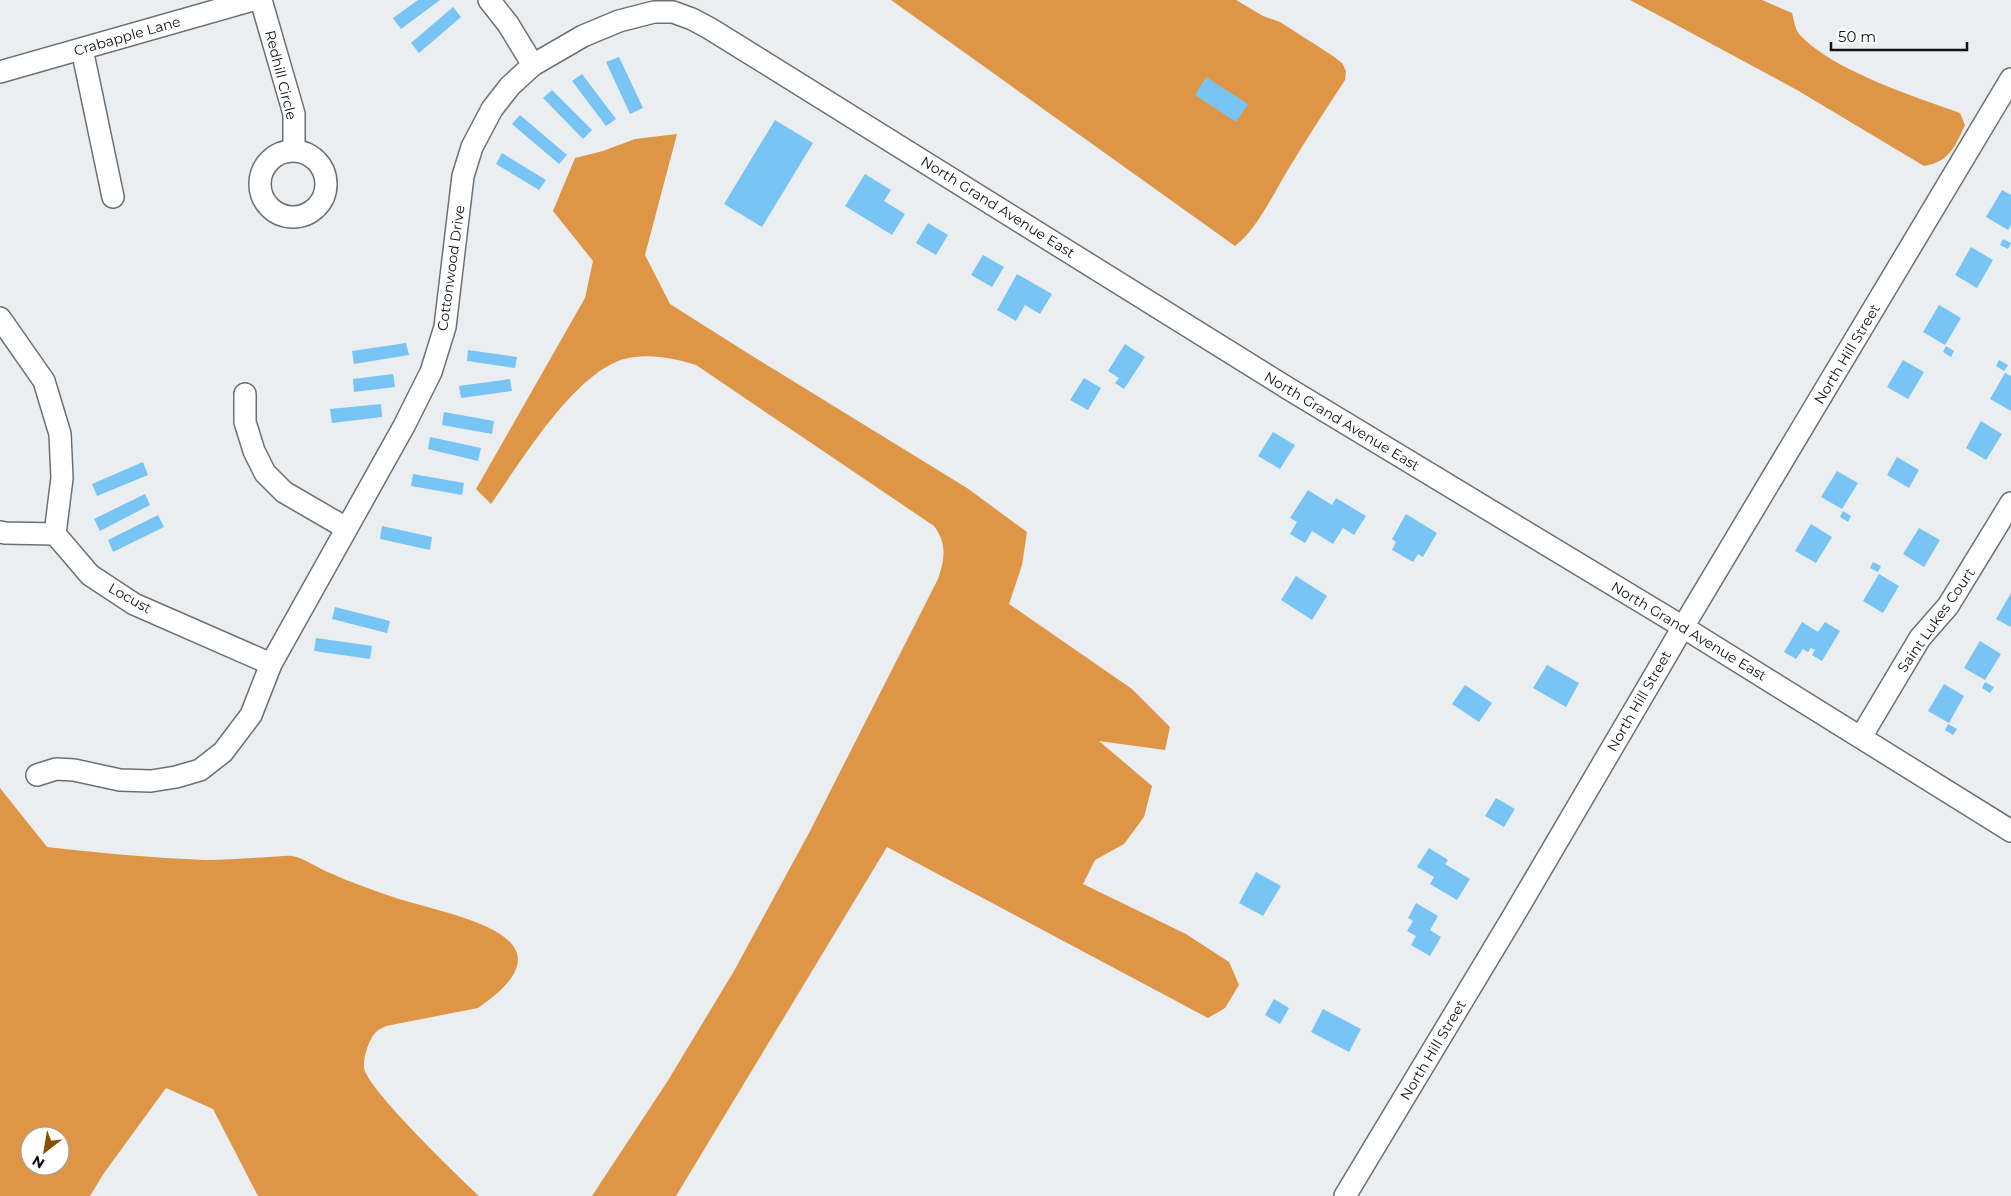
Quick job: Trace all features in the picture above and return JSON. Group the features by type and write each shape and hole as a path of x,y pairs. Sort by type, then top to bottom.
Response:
{"street":[{"name":"Crabapple Lane","path":"0,72 253,0"},
{"name":"Redhill Circle","path":"261,0 294,114 294,151"},
{"path":"489,0 508,24 533,65"},
{"name":"Cottonwood Drive","path":"37,775 56,769 74,770 120,780 151,781 176,777 200,770 223,752 251,715 271,664 404,426 431,372 445,327 463,176 472,147 492,109 510,86 533,65 583,36 619,20 675,6"},
{"name":"North Grand Avenue East","path":"675,6 692,19 1289,389 1683,626 2011,831"},
{"path":"82,49 113,197"},
{"name":"North Hill Street","path":"1345,1196 1514,915 1683,626 2011,79"},
{"path":"0,318 44,381 60,434 62,478 55,534 5,534 0,532"},
{"path":"245,394 245,422 254,451 265,473 284,492 346,528"},
{"name":"Saint Lukes Court","path":"1861,737 1915,645 1948,606 2011,503"},
{"name":"Locust","path":"55,534 90,575 119,595 134,604 271,664"}],"shaded area":[{"path":"891,0 1236,0 1263,16 1280,22 1333,56 1342,63 1346,71 1345,80 1258,221 1235,246"},
{"path":"1630,0 1762,0 1792,13 1798,33 1814,48 1832,60 1875,81 1960,113 1965,125 1954,147 1945,157 1933,164 1924,166 1797,90"},
{"path":"677,134 645,255 670,304 967,488 1027,532 1022,565 1009,604 1132,689 1170,727 1165,750 1099,741 1152,786 1144,817 1124,844 1095,860 1083,884 1186,934 1229,962 1239,985 1225,1008 1208,1018 887,847 676,1196 592,1196 667,1082 734,971 810,831 938,579 944,551 941,539 934,526 696,365 669,358 633,357 605,368 586,382 567,400 491,504 476,489 585,298 593,261 553,211 575,158 603,151 635,139"},
{"path":"0,788 47,847 205,860 297,857 325,871 375,891 470,920 495,931 512,945 518,962 508,982 478,1008 386,1026 373,1035 364,1059 364,1068 369,1079 381,1094 415,1133 479,1196 258,1196 213,1109 166,1088 104,1173 90,1196 0,1196"}],"building":[{"path":"418,0 440,0 401,29 393,18"},
{"path":"453,7 461,17 419,53 411,43"},
{"path":"619,57 643,108 630,114 606,62"},
{"path":"582,74 616,119 606,126 572,81"},
{"path":"1206,77 1248,104 1236,122 1195,95"},
{"path":"552,90 592,130 583,139 543,98"},
{"path":"520,115 567,155 559,164 512,124"},
{"path":"775,120 813,143 762,227 724,204"},
{"path":"502,153 546,180 539,190 496,164"},
{"path":"865,174 891,190 884,201 905,214 892,235 845,206"},
{"path":"2002,190 2011,195 2011,225 2008,230 1986,217"},
{"path":"928,223 948,235 936,255 916,243"},
{"path":"2003,239 2011,243 2008,249 2000,245"},
{"path":"1971,247 1993,260 1977,288 1955,275"},
{"path":"983,255 1004,267 992,287 971,275"},
{"path":"1017,274 1052,294 1040,314 1025,305 1016,321 997,310"},
{"path":"1939,305 1961,318 1945,345 1923,332"},
{"path":"406,343 409,355 354,364 352,351"},
{"path":"1125,344 1145,357 1124,389 1115,383 1119,378 1108,371"},
{"path":"1946,346 1954,351 1951,357 1943,352"},
{"path":"468,350 517,357 515,368 467,361"},
{"path":"1903,360 1924,372 1908,399 1887,387"},
{"path":"1999,360 2008,365 2004,371 1996,366"},
{"path":"2005,373 2011,376 2011,411 1990,399"},
{"path":"393,374 395,387 354,392 353,379"},
{"path":"1084,378 1101,388 1088,410 1070,400"},
{"path":"510,379 512,391 461,398 459,386"},
{"path":"381,404 382,417 332,423 330,409"},
{"path":"444,412 494,421 492,434 442,425"},
{"path":"1981,421 2002,434 1986,460 1966,448"},
{"path":"1273,432 1295,445 1280,469 1258,456"},
{"path":"430,437 481,448 478,461 428,449"},
{"path":"1897,457 1919,470 1909,488 1887,475"},
{"path":"143,462 148,475 97,496 92,484"},
{"path":"1837,471 1858,483 1842,509 1821,497"},
{"path":"413,474 464,483 462,495 411,486"},
{"path":"1308,490 1332,505 1336,498 1366,516 1354,535 1343,528 1333,544 1312,531 1305,543 1290,534 1297,522 1290,518"},
{"path":"145,494 150,505 100,531 94,519"},
{"path":"1843,511 1851,516 1848,522 1840,517"},
{"path":"1406,514 1437,533 1423,557 1418,554 1413,562 1392,550 1396,542 1392,539"},
{"path":"158,515 164,527 113,552 108,540"},
{"path":"1811,524 1832,537 1816,563 1795,551"},
{"path":"382,526 432,537 430,550 380,539"},
{"path":"1919,528 1940,540 1924,567 1903,554"},
{"path":"1873,562 1881,566 1878,572 1870,568"},
{"path":"1879,574 1899,586 1883,613 1863,601"},
{"path":"1296,576 1327,596 1312,620 1281,600"},
{"path":"2011,593 2011,627 1996,619"},
{"path":"335,607 390,621 387,633 332,619"},
{"path":"1802,622 1818,632 1825,622 1840,631 1822,661 1812,655 1815,650 1811,648 1808,652 1803,649 1796,659 1784,652"},
{"path":"316,638 372,646 370,659 314,651"},
{"path":"1980,641 2001,654 1985,680 1964,668"},
{"path":"1547,665 1579,683 1566,707 1533,688"},
{"path":"1985,682 1994,687 1990,693 1982,688"},
{"path":"1944,684 1964,696 1949,723 1928,711"},
{"path":"1465,685 1492,703 1479,722 1452,704"},
{"path":"1948,724 1957,729 1953,735 1945,730"},
{"path":"1496,798 1515,809 1504,827 1485,816"},
{"path":"1429,848 1448,860 1445,864 1470,879 1457,900 1430,884 1434,877 1417,867"},
{"path":"1256,872 1281,886 1263,916 1239,903"},
{"path":"1416,903 1438,916 1430,930 1441,937 1430,956 1411,945 1416,936 1407,931 1413,921 1408,918"},
{"path":"1274,999 1289,1008 1280,1024 1265,1015"},
{"path":"1323,1009 1361,1029 1349,1052 1311,1032"}]}
